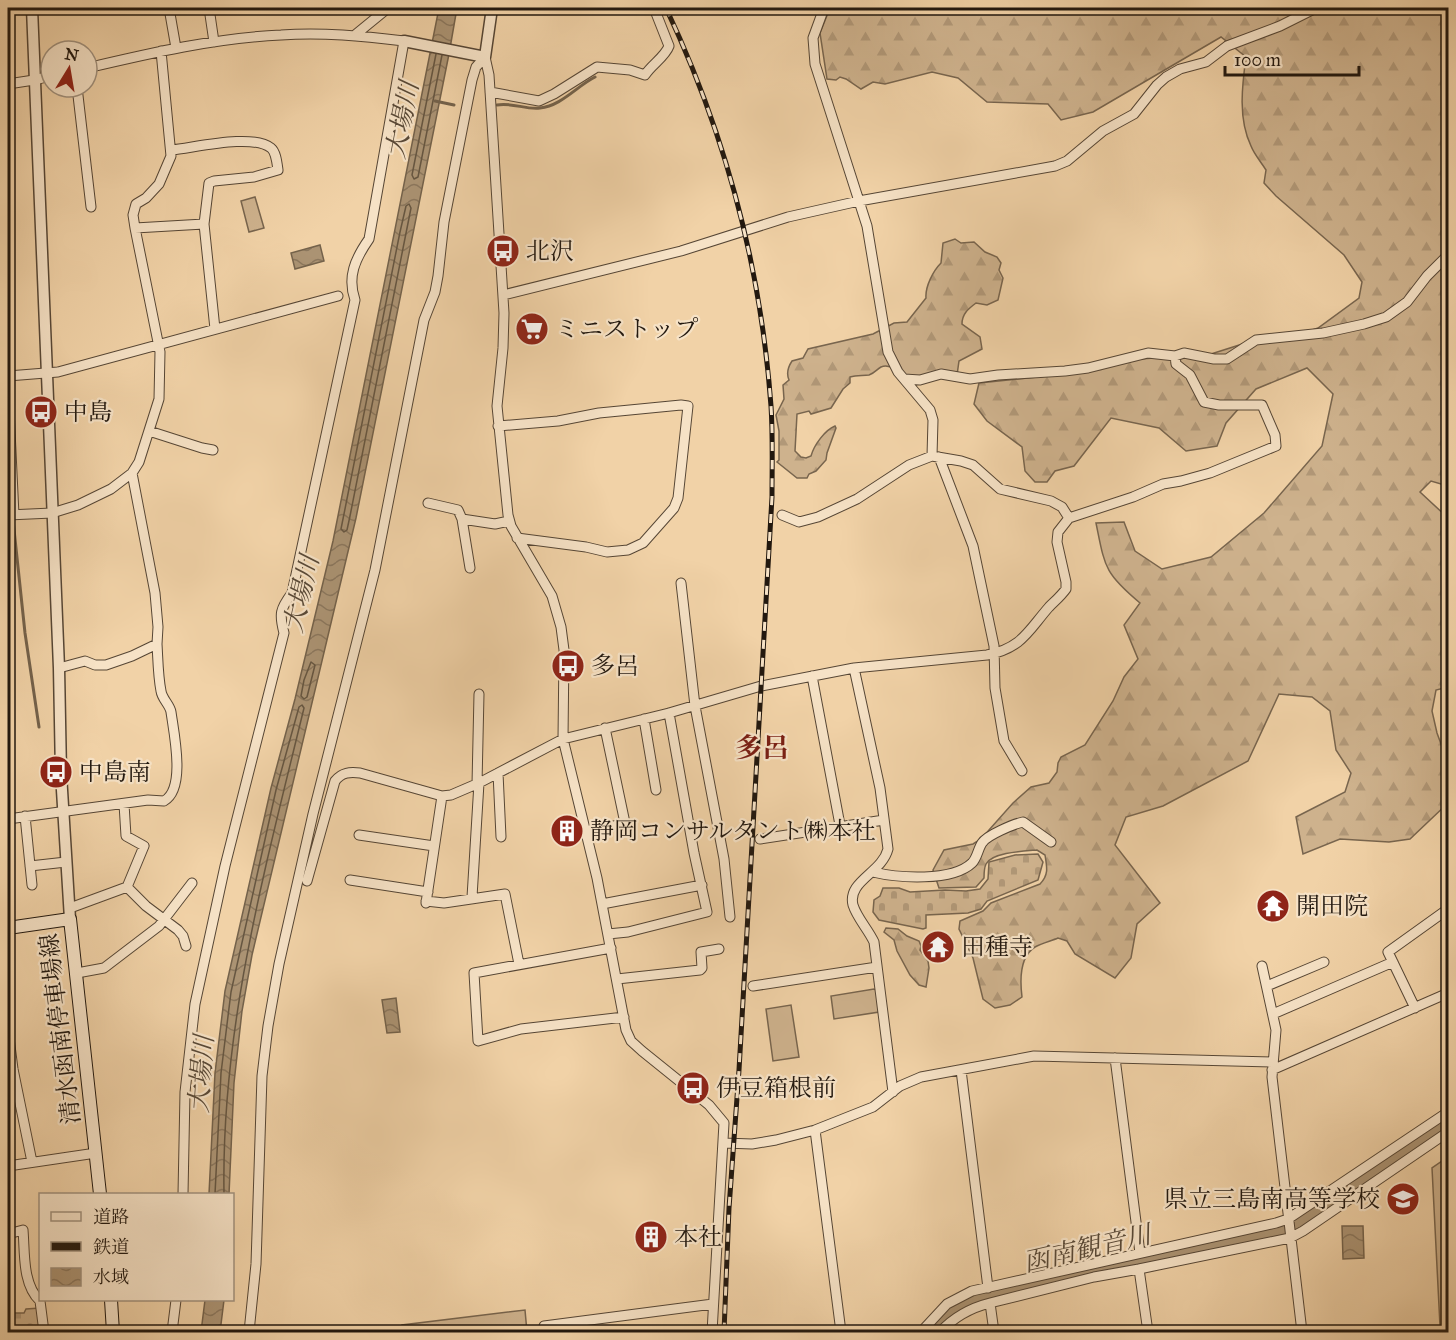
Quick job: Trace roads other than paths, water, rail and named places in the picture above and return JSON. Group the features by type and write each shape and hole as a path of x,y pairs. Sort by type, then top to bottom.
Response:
{"main road":[{"name":"清水函南停車場線","path":"8,928 70,914 100,1193"},
{"path":"111,1301 112,1332"}],"street":[{"path":"32,8 63,810 70,914 128,887"},
{"path":"170,8 176,48"},
{"path":"208,8 214,42"},
{"path":"355,35 388,8"},
{"path":"249,1332 255,1264 262,1076 279,964 313,813 375,570 424,320 435,292 444,222 472,80 492,8"},
{"path":"490,92 539,100 554,94 597,67 630,70 645,75 648,69 667,52 669,46 654,8"},
{"path":"824,8 813,38 815,63 870,240 888,352 894,367 927,405 932,415 936,457 973,546 994,653 995,688 1004,741 1022,771"},
{"path":"503,295 681,251 788,217 859,201 1055,166 1067,161 1103,130 1134,114 1166,77 1180,69 1206,62 1231,44 1280,26 1316,8"},
{"path":"99,65 176,48 280,34 355,35 480,56"},
{"path":"183,1193 185,1092 195,1004 225,866 284,633 280,618 282,605 292,593 353,312 355,300 350,286 358,255 369,239 405,42"},
{"path":"8,388 11,515 52,513 94,498 111,489 132,473 139,462 159,399 159,344 135,228 134,208 159,184 171,156 161,51"},
{"path":"480,56 490,92 503,295 503,348 497,393 498,426 509,521 552,596 561,627 564,650 563,739 602,904 624,1017 632,1041 709,1105 724,1123 712,1332"},
{"path":"8,84 39,80"},
{"path":"78,99 92,207"},
{"path":"171,150 251,141 268,146 274,152 278,170 254,177 209,183 204,224 215,329"},
{"path":"135,228 204,224"},
{"path":"904,379 920,380 941,374 970,379 1088,368 1140,354 1156,353 1175,356 1184,353 1221,360 1232,356 1256,340 1323,333 1375,321 1402,307 1426,276 1449,255"},
{"path":"8,376 47,374 338,296"},
{"path":"307,881 335,781 340,775 351,772 402,783 442,796 451,795 563,739 669,713 761,686 854,668 994,653 1007,649 1025,638 1066,590 1057,542 1058,532 1069,518 1163,484 1210,472 1275,446 1275,435 1262,405 1219,405 1204,402 1190,375 1176,364 1175,356"},
{"path":"498,426 558,421 607,412 688,406 678,498 674,508 644,543 628,550 607,552 576,545 517,538"},
{"path":"149,431 213,450"},
{"path":"782,515 799,522 818,517 857,499 909,465 936,457 973,465 1003,490 1052,501 1062,507 1069,518"},
{"path":"8,819 148,800 164,801 171,796 175,788 178,768 171,712 161,692 155,593 132,473"},
{"path":"428,503 458,510 462,519 470,568"},
{"path":"462,519 495,524 509,521"},
{"path":"681,583 695,706 724,859 730,917"},
{"path":"58,668 85,661 100,666 106,665 157,644"},
{"path":"854,668 880,788 888,849 886,858 856,885 852,903 874,942 893,1092"},
{"path":"812,676 840,825"},
{"path":"472,897 478,783 479,694"},
{"path":"608,934 628,932 707,912 669,713"},
{"path":"644,719 656,790"},
{"path":"586,833 625,824 605,728"},
{"path":"498,773 501,837"},
{"path":"427,899 442,796"},
{"path":"124,804 126,836 144,846 128,887"},
{"path":"313,813 324,817"},
{"path":"25,816 32,885"},
{"path":"760,839 884,820"},
{"path":"873,872 910,877 961,870 974,861 984,840 1023,822 1052,842"},
{"path":"359,835 434,846"},
{"path":"30,866 66,862"},
{"path":"350,880 444,903 472,897 505,894 519,964"},
{"path":"77,973 104,968 159,926 192,883"},
{"path":"602,904 702,885"},
{"path":"128,887 146,906 178,930 186,946"},
{"path":"1415,1008 1388,952 1449,909"},
{"path":"611,948 474,973 478,1041 521,1029 624,1017"},
{"path":"617,979 700,970 702,968 701,952 719,949"},
{"path":"1266,986 1324,962"},
{"path":"1273,1014 1393,962"},
{"path":"1262,966 1276,1039 1272,1066 1302,1332"},
{"path":"753,986 878,967"},
{"path":"724,1143 752,1144 815,1130 873,1107 900,1086 921,1077 1034,1056 1272,1066 1449,993"},
{"path":"8,1030 12,1069 32,1162"},
{"path":"1115,1058 1140,1253"},
{"path":"962,1070 988,1288"},
{"path":"940,1332 953,1319 965,1312 990,1303 1013,1290 1140,1253 1288,1219 1449,1112"},
{"path":"815,1130 841,1332"},
{"path":"921,1332 947,1304 972,1292 988,1288 1013,1290 1094,1277 1290,1238 1449,1132"},
{"path":"8,1166 96,1153"},
{"path":"8,1234 23,1230 27,1276 39,1299"},
{"path":"1139,1269 1148,1332"},
{"path":"40,1301 44,1332"},
{"path":"172,1332 176,1301"},
{"path":"990,1303 994,1332"},
{"path":"545,1332 544,1326 713,1304"}],"water":[{"path":"439,8 457,8 356,518 252,955 242,1011 234,1083 229,1193 209,1193 215,1073 225,991 271,788 333,541"},
{"path":"320,245 324,261 295,269 291,253"},
{"path":"396,998 400,1032 387,1033 382,1000"},
{"path":"1342,1226 1363,1226 1364,1258 1343,1259"},
{"path":"205,1301 224,1301 220,1332 201,1332"}],"waterway":[{"path":"497,105 508,104 535,108 548,106 562,100 595,77"},
{"name":"大場川","path":"435,101 454,105"},
{"path":"8,480 8,493"},
{"path":"13,520 25,633 39,727"},
{"name":"函南観音川","path":"930,1332 955,1309 980,1298 1283,1229 1448,1121"}],"railway":[{"path":"666,8 706,104 737,202 759,303 772,417 772,497 729,1208 724,1332"}],"place":[{"name":"北沢","path":"503,251"},
{"name":"ミニストップ","path":"532,329"},
{"name":"中島","path":"41,412"},
{"name":"多呂","path":"568,666"},
{"name":"中島南","path":"56,772"},
{"name":"静岡コンサルタント㈱本社","path":"567,831"},
{"name":"開田院","path":"1273,906"},
{"name":"田種寺","path":"938,947"},
{"name":"伊豆箱根前","path":"693,1088"},
{"name":"県立三島南高等学校","path":"1403,1199"},
{"name":"本社","path":"651,1237"}],"district":[{"name":"多呂","path":"762,747"}]}
